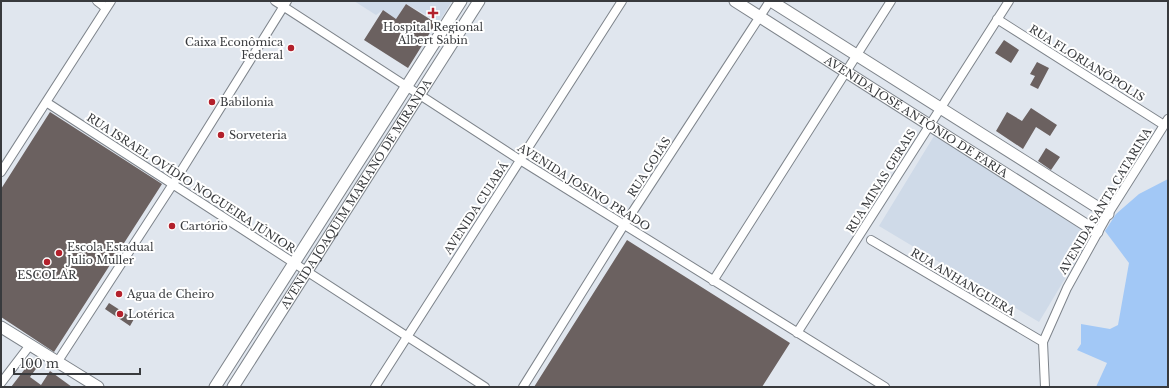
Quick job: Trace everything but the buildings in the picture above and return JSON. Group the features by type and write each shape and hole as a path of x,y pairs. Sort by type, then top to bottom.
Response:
{"street":[{"path":"1,172 109,4 96,1"},
{"name":"AVENIDA JOSINO PRADO","path":"275,1 285,4 520,160 885,387"},
{"name":"AVENIDA JOAQUIM MARIANO DE MIRANDA","path":"215,387 295,264 461,1"},
{"name":"AVENIDA JOAQUIM MARIANO DE MIRANDA","path":"233,387 479,1"},
{"name":"AVENIDA CUIABÁ","path":"374,387 622,1"},
{"name":"AVENIDA JOSÉ ANTÔNIO DE FARIA","path":"735,1 1097,232"},
{"name":"AVENIDA JOSÉ ANTÔNIO DE FARIA","path":"771,1 1108,214"},
{"name":"RUA GOIÁS","path":"523,387 624,225 771,1"},
{"path":"713,281 891,1"},
{"name":"RUA MINAS GERAIS","path":"797,333 1009,1"},
{"path":"58,361 173,184 285,4"},
{"path":"452,15 465,22"},
{"name":"RUA FLORIANÔPOLIS","path":"997,19 1166,122"},
{"name":"RUA ISRAEL OVÍDIO NOGUEIRA JÚNIOR","path":"46,102 484,387"},
{"name":"AVENIDA SANTA CATARINA","path":"1044,387 1043,342 1066,288 1097,232 1166,122"},
{"name":"RUA ANHANGUERA","path":"872,240 1043,342"},
{"path":"1,327 98,387"},
{"path":"1,383 30,345"},
{"path":"234,358 247,365"}],"shaded area":[{"name":"Hospital Regional Albert Sabin","path":"354,1 452,1 439,22 406,4 396,19 383,10 376,15"},
{"path":"934,136 1093,232 1039,322 879,226"},
{"path":"1168,179 1168,387 1096,387 1107,363 1077,350 1081,344 1081,324 1110,329 1118,325 1129,263 1105,231 1116,214 1139,194"}],"place":[{"name":"Hospital Regional Albert Sabin","path":"433,13"},
{"name":"Caixa Econômica Federal","path":"291,48"},
{"name":"Babilonia","path":"212,102"},
{"name":"Sorveteria","path":"221,135"},
{"name":"Cartório","path":"172,226"},
{"name":"Escola Estadual Julio Muller","path":"59,253"},
{"name":"ESCOLAR","path":"47,262"},
{"name":"Agua de Cheiro","path":"119,294"},
{"name":"Lotérica","path":"120,314"}]}
